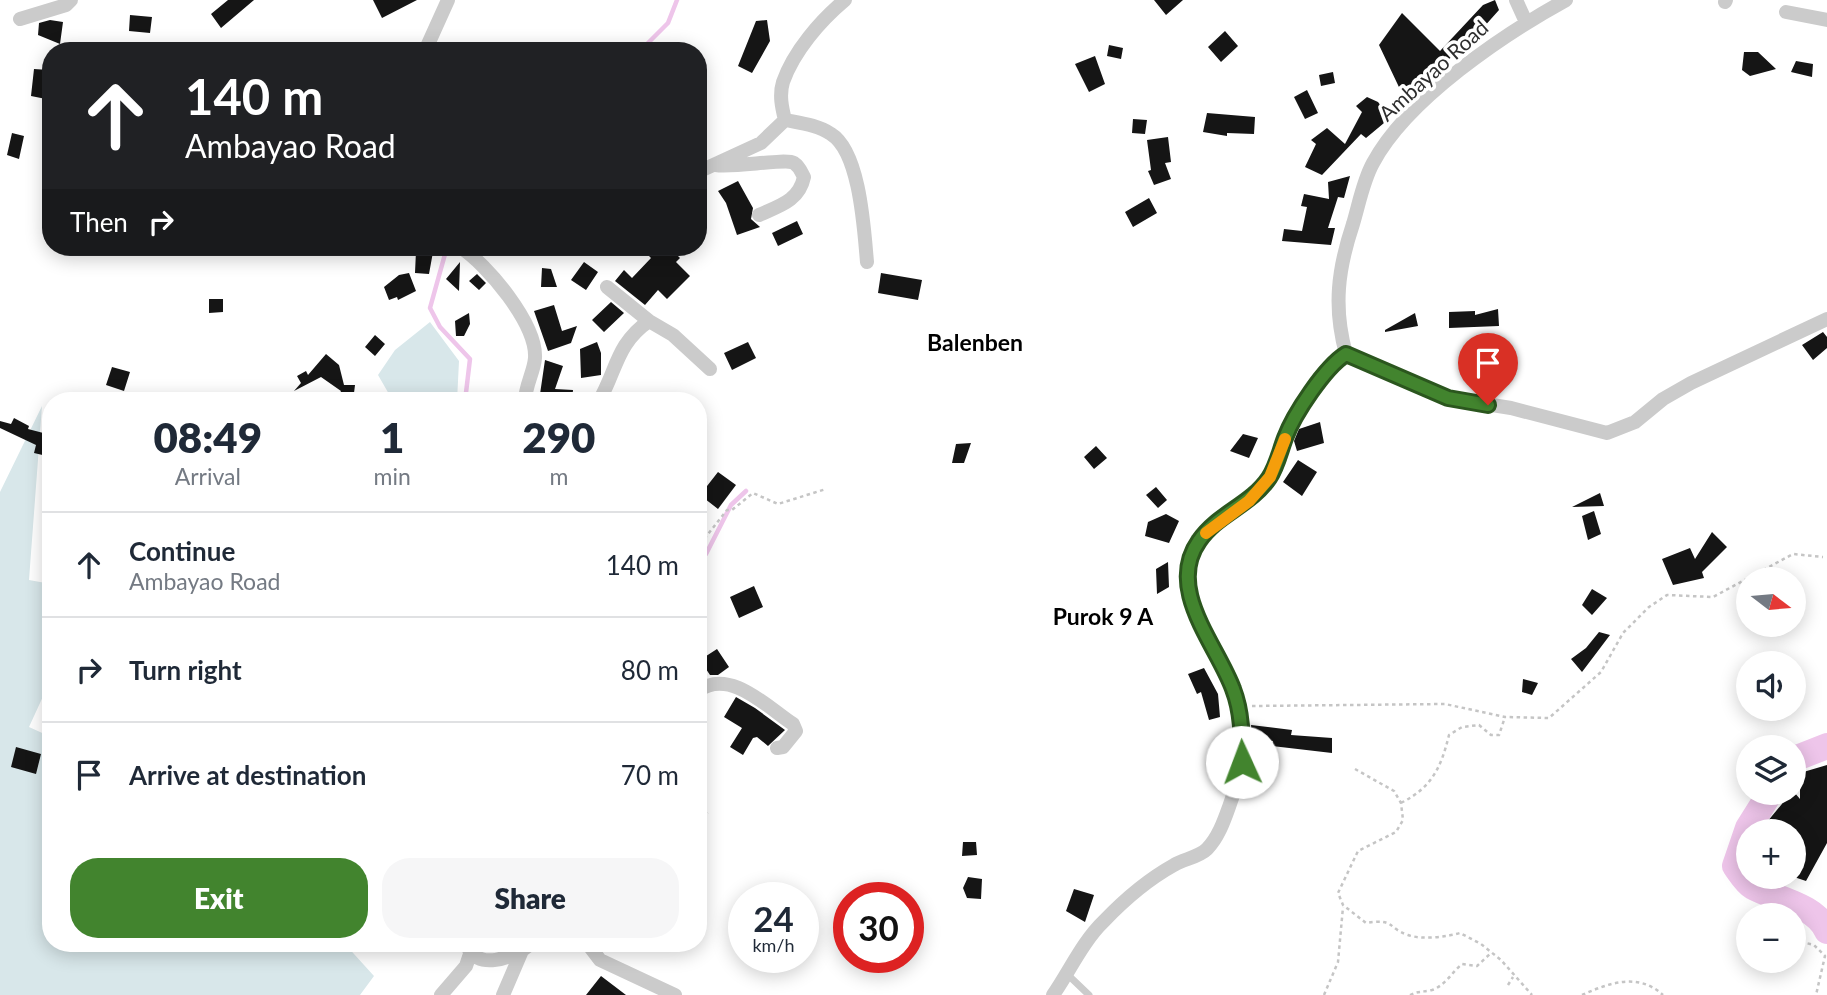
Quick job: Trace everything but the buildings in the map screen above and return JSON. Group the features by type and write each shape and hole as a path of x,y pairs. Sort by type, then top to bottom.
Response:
{"street":[{"path":"20,19 66,5 71,0"},
{"path":"429,42 448,0"},
{"path":"785,120 781,101 783,83 823,20 845,0"},
{"path":"1516,0 1526,22"},
{"name":"Ambayao Road","path":"1346,354 1337,308 1337,276 1371,165 1407,117 1526,22 1566,0"},
{"path":"1786,12 1827,20"},
{"path":"707,168 761,143 785,120"},
{"path":"785,120 821,128 843,143 855,180 867,262"},
{"path":"716,164 742,167 783,161 792,162 799,167 804,177 799,191 789,202 759,215"},
{"path":"474,256 507,293 531,338 535,359 527,392"},
{"path":"607,287 649,321 673,335 710,369"},
{"path":"1053,995 1101,923 1147,882 1205,851 1215,839 1230,804 1242,762 1238,705 1232,686 1199,619 1188,573 1191,556 1199,540 1213,526 1249,501 1270,477 1295,416 1334,362 1346,354 1448,398 1511,408 1607,433 1634,422 1663,399 1691,383 1827,319"},
{"path":"603,392 619,351 649,321"},
{"path":"707,687 736,685 793,724 796,731 783,747 777,748"},
{"path":"441,995 466,966 468,952"},
{"path":"470,952 477,960 490,961 516,952"},
{"path":"503,995 525,952"},
{"path":"594,952 600,960 675,995"}],"lane":[{"path":"1067,974 1089,995"}],"path":[{"path":"707,535 727,510 732,510 753,493 778,504 826,489"},
{"path":"1238,705 1445,704 1505,717 1549,718 1601,672 1623,633 1649,607 1667,595 1713,597 1793,554 1823,557"},
{"path":"1401,803 1428,785 1441,766 1449,735 1462,727 1479,725 1491,735 1499,735 1505,717"},
{"path":"1324,995 1338,962 1343,905 1338,893 1357,852 1396,832 1403,820 1401,803 1394,791 1355,769"},
{"path":"1343,905 1366,923 1389,922 1409,936 1448,936 1460,933 1491,953 1532,995"},
{"path":"1806,943 1814,945 1825,956 1816,995"},
{"path":"1410,995 1419,990 1430,990 1452,975 1462,964 1477,966 1491,953"},
{"path":"1508,985 1513,977"},
{"path":"1582,995 1625,980 1640,983 1663,995"}],"shaded area":[{"path":"430,322 459,361 457,392 388,392 378,375 395,350"},
{"path":"42,406 29,580 42,582 42,699 29,727 42,733 42,952 352,952 374,976 360,995 0,995 0,492"}],"waterway":[{"path":"649,42 668,23 677,0"},
{"path":"444,256 430,308 440,327 470,359 466,392"},
{"path":"707,552 731,505 746,491"},
{"path":"1806,754 1827,746"},
{"path":"1762,805 1748,828 1735,866 1750,885 1805,909 1822,922 1827,931"}],"slow traffic":[{"path":"1206,533 1249,501 1270,477 1285,439"}],"district":[{"name":"Balenben","path":"975,343"},
{"name":"Purok 9 A","path":"1103,617"}],"route":[{"path":"1242,762 1238,705 1232,686 1210,647 1191,595 1188,573 1191,556 1199,540 1213,526 1249,501 1270,477 1295,416 1334,362 1346,354 1448,398 1488,405"}]}
